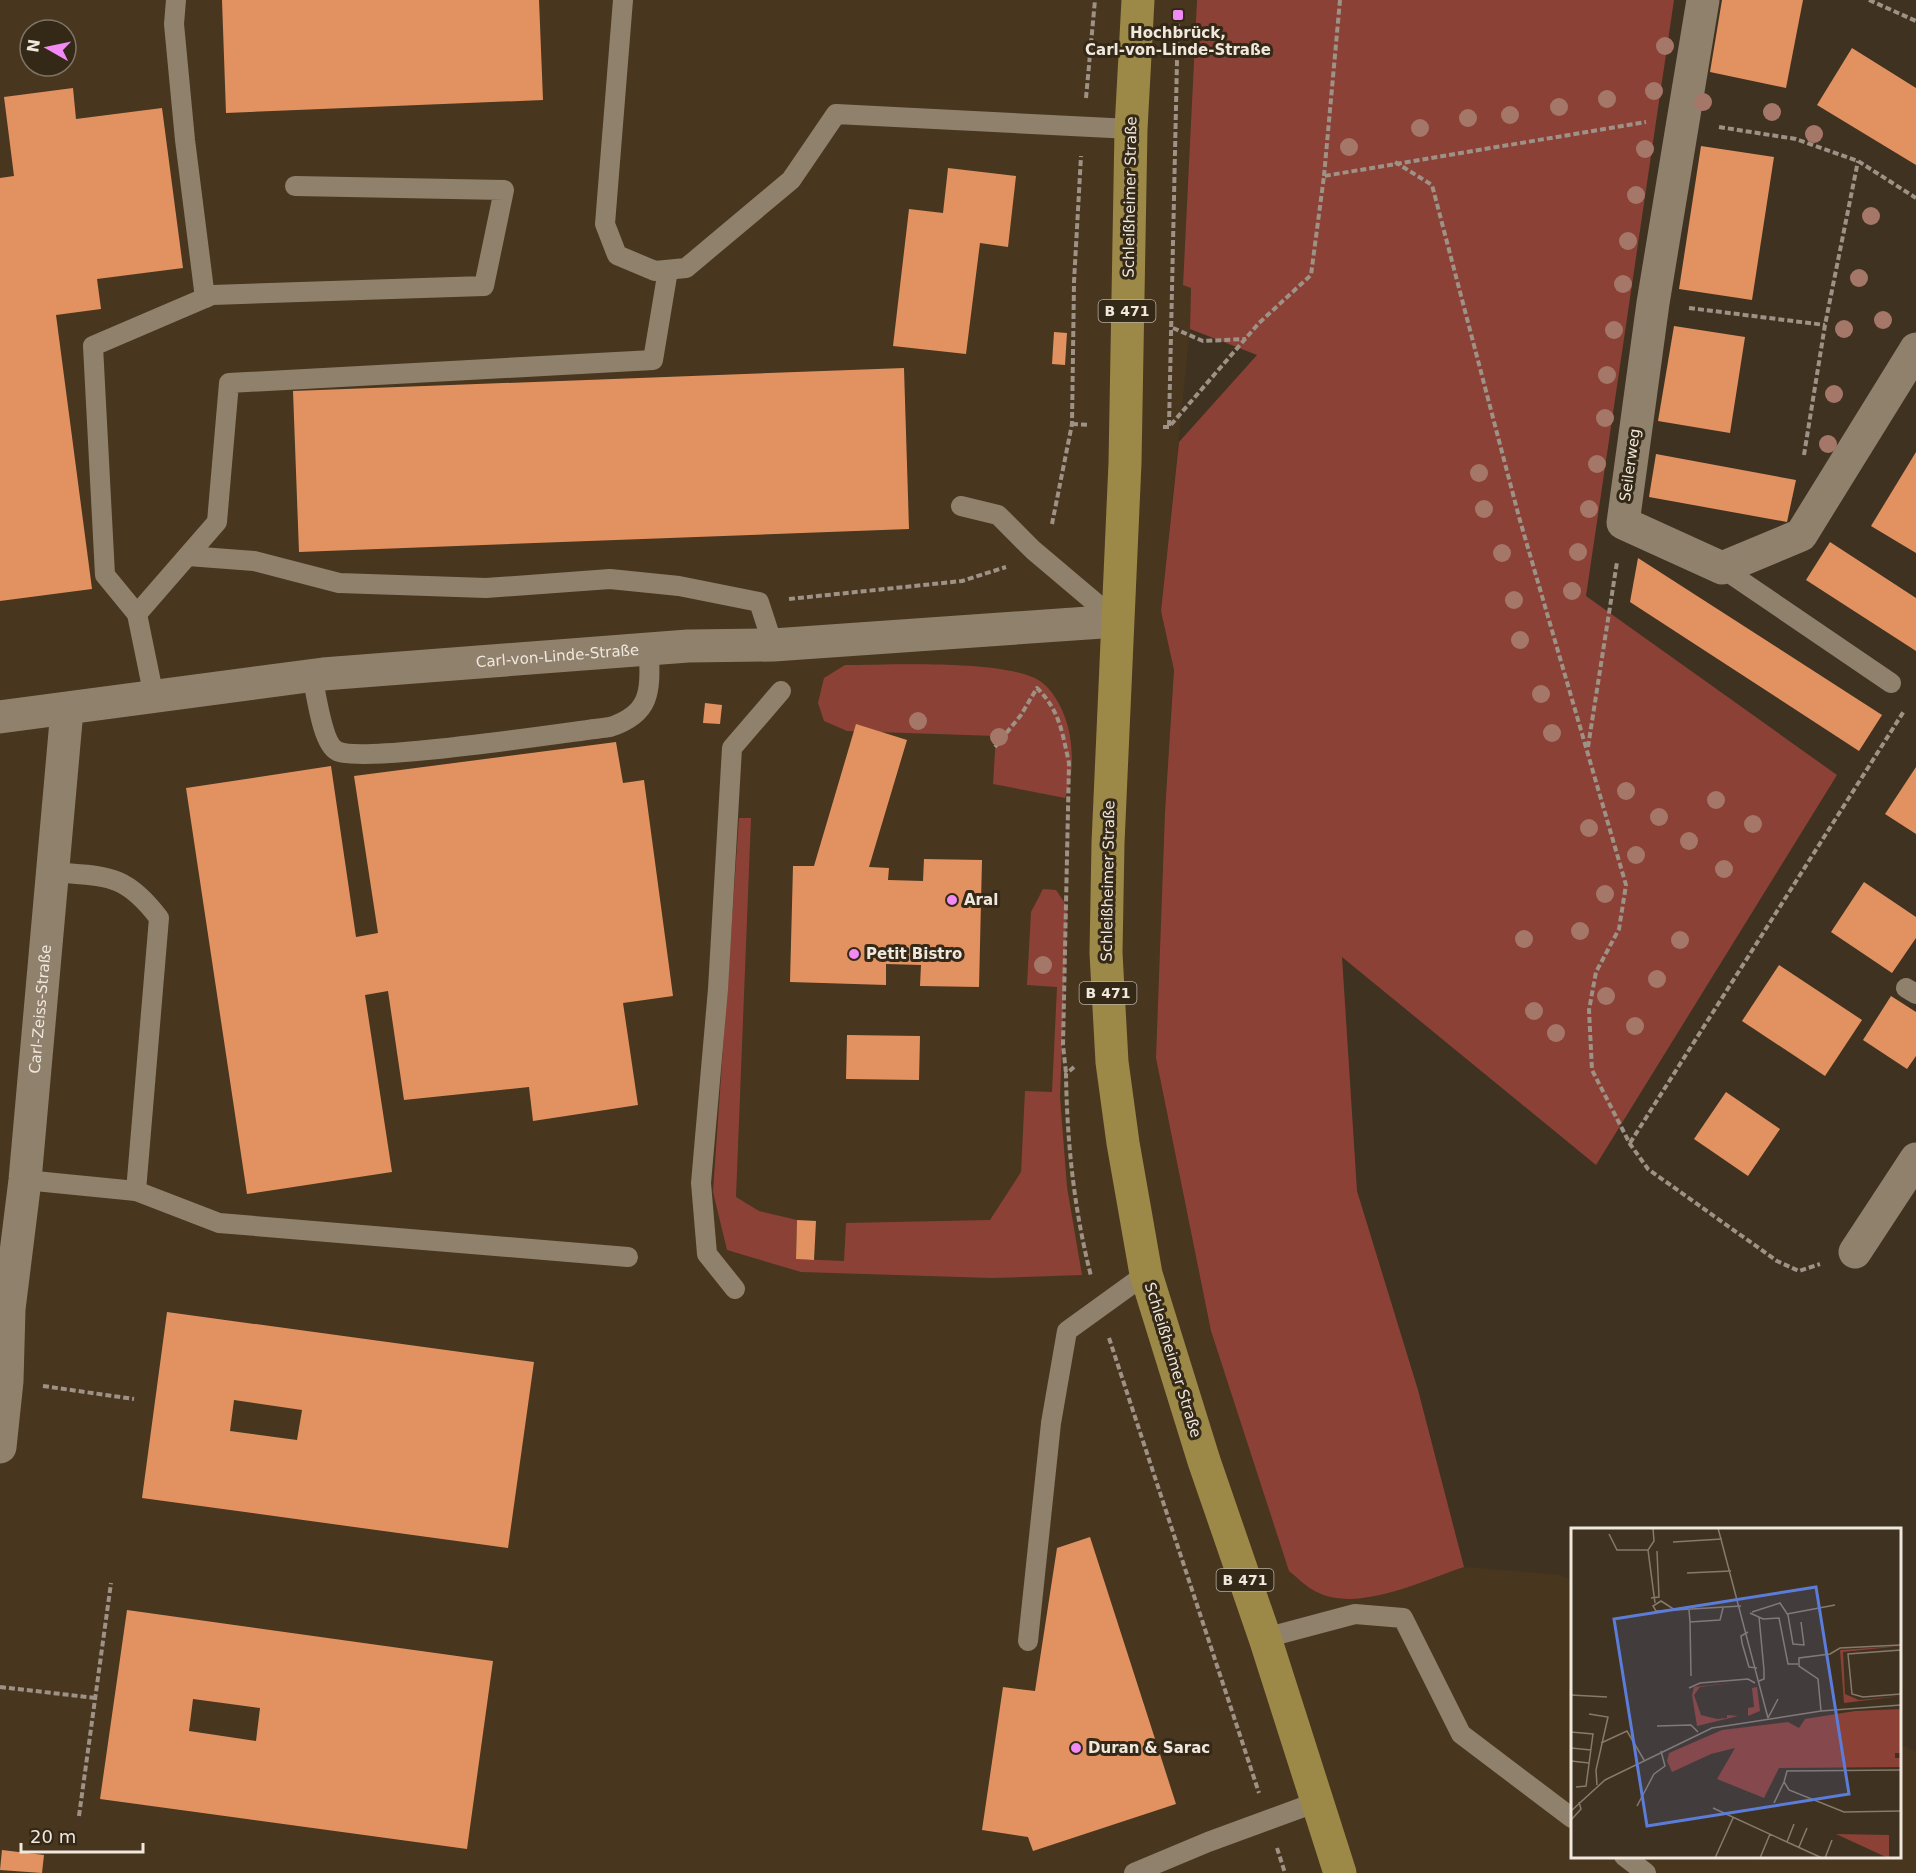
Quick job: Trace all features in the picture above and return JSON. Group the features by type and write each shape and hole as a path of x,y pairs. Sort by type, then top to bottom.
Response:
{"main road":[{"name":"Schleißheimer Straße","path":"1138,0 1131,129 1125,427 1107,876 1106,953 1110,1035 1123,1143 1146,1274 1204,1461 1265,1638 1340,1873"}],"street":[{"name":"Seilerweg","path":"1703,0 1681,121 1653,303 1623,523 1722,567"},
{"path":"1722,567 1801,535 1916,350"},
{"name":"Carl-von-Linde-Straße","path":"0,717 67,710 312,675 649,649 773,645 1118,621"},
{"name":"Carl-Zeiss-Straße","path":"0,1447 7,1381 4,1313 25,1180 67,710"},
{"path":"1855,1252 1916,1159"}],"lane":[{"path":"176,0 174,24 184,129 205,298"},
{"path":"623,0 605,224 617,255 655,271 686,268 791,180 836,114 1131,129"},
{"path":"154,697 137,614 105,575 93,346 212,295 484,286 504,190 295,186"},
{"path":"137,614 217,522 229,383 653,360 668,270"},
{"path":"961,506 998,515 1033,550 1118,621"},
{"path":"188,556 254,561 339,583 486,588 609,579 679,586 759,602 773,645"},
{"path":"1722,567 1891,683"},
{"path":"312,675 327,742 336,751 351,754 399,752 610,727 629,720 645,701 650,684 649,649"},
{"path":"735,1289 707,1254 701,1183 718,989 732,748 781,691"},
{"path":"52,872 111,878 140,893 159,918 135,1191"},
{"path":"25,1180 135,1191 219,1223 628,1257"},
{"path":"1028,1641 1051,1423 1067,1331 1146,1274"},
{"path":"1265,1638 1355,1614 1403,1618 1461,1734 1571,1817"},
{"path":"1134,1873 1317,1802"},
{"path":"1625,1858 1646,1873"}],"path":[{"path":"759,602 962,581 1014,564 1033,550 1051,530 1072,424 1074,282 1082,126 1095,0"},
{"path":"1072,424 1169,427 1259,323 1311,275 1324,176 1340,0"},
{"path":"1869,0 1916,21"},
{"path":"1169,427 1173,328 1178,15"},
{"path":"1324,176 1631,122 1681,121 1796,139 1858,161 1916,198"},
{"path":"1834,481 1803,460 1826,325 1858,161"},
{"path":"1395,162 1432,185 1519,517 1626,885 1619,929 1596,972 1589,1010 1592,1070 1630,1144 1648,1169 1777,1261 1800,1271 1855,1252"},
{"path":"1653,303 1826,325"},
{"path":"1173,328 1203,341 1247,339"},
{"path":"1588,748 1623,523"},
{"path":"995,747 1021,715 1037,688 1047,698 1060,719 1069,763 1063,1045 1072,1178 1083,1244 1100,1306 1285,1873"},
{"path":"1630,1144 1907,707"},
{"path":"1066,1074 1110,1035"},
{"path":"7,1381 135,1399"},
{"path":"79,1816 111,1583"},
{"path":"0,1687 96,1698"}],"shaded area":[{"path":"0,0 1197,0 1183,285 1191,288 1190,329 1161,611 1174,670 1165,812 1156,1058 1211,1331 1289,1570 1306,1586 1364,1599 1464,1567 1560,1575 1571,1580 1571,1858 1901,1858 1901,1744 1916,1752 1916,1873 0,1873"},
{"path":"1197,0 1674,0 1586,596 1837,775 1596,1165 1342,957 1357,1191 1418,1390 1464,1567 1392,1592 1353,1599 1335,1598 1319,1593 1289,1571 1211,1331 1156,1058 1165,812 1174,670 1161,611 1179,442 1257,355 1190,329 1191,288 1183,285"},
{"path":"845,665 975,666 1024,674 1040,681 1056,698 1069,729 1072,767 1065,798 993,784 996,736 847,731 824,721 818,703 824,678"},
{"path":"739,818 751,818 736,1197 759,1211 797,1220 796,1259 844,1261 846,1223 990,1220 1021,1172 1025,1091 1052,1092 1057,987 1027,985 1031,912 1043,889 1056,890 1067,906 1060,1097 1067,1187 1082,1275 992,1278 801,1272 727,1250 713,1192"}],"building":[{"path":"222,0 539,0 543,100 226,113"},
{"path":"1722,0 1803,0 1786,88 1710,72"},
{"path":"1852,48 1916,88 1916,165 1817,105"},
{"path":"73,88 76,119 162,108 183,268 97,279 101,309 56,315 92,589 0,601 0,178 14,176 4,97"},
{"path":"1701,146 1774,157 1752,300 1679,289"},
{"path":"948,168 1016,176 1008,247 980,243 966,354 893,346 909,209 943,213"},
{"path":"1674,326 1745,337 1730,433 1658,421"},
{"path":"1054,332 1067,333 1065,365 1052,364"},
{"path":"904,368 909,529 299,552 293,391"},
{"path":"1916,452 1916,553 1871,526"},
{"path":"1656,454 1796,480 1787,522 1649,497"},
{"path":"1830,542 1916,598 1916,651 1806,580"},
{"path":"1638,558 1882,715 1859,751 1630,602"},
{"path":"705,703 722,705 720,724 703,723"},
{"path":"856,724 907,740 869,867 889,868 888,880 923,881 924,859 982,860 979,987 920,986 921,965 886,964 886,985 790,982 793,866 814,866"},
{"path":"616,742 623,783 644,780 673,996 623,1003 638,1105 533,1121 529,1087 404,1100 388,991 365,995 392,1172 247,1194 186,788 331,766 356,937 378,933 354,776"},
{"path":"1916,767 1916,834 1885,814"},
{"path":"1864,882 1916,917 1916,938 1892,973 1831,932"},
{"path":"1779,965 1862,1020 1825,1076 1742,1021"},
{"path":"1891,996 1916,1012 1916,1056 1907,1069 1863,1040"},
{"path":"847,1035 920,1036 919,1080 846,1079"},
{"path":"1726,1092 1780,1129 1748,1176 1694,1139"},
{"path":"797,1220 816,1221 814,1260 796,1259"},
{"path":"167,1312 534,1362 508,1548 142,1498","holes":["234,1400 302,1410 297,1440 230,1431"]},
{"name":"Duran & Sarac","path":"1090,1537 1176,1804 1033,1851 1028,1837 982,1830 1003,1687 1035,1691 1057,1548"},
{"path":"127,1610 493,1661 467,1849 100,1799","holes":["193,1699 260,1708 256,1741 189,1731"]},
{"path":"2,1850 44,1855 42,1873 0,1870"}],"place":[{"name":"Hochbrück, Carl-von-Linde-Straße","path":"1178,15"},
{"name":"Aral","path":"952,900"},
{"name":"Petit Bistro","path":"854,954"},
{"name":"Duran & Sarac","path":"1076,1748"}]}
